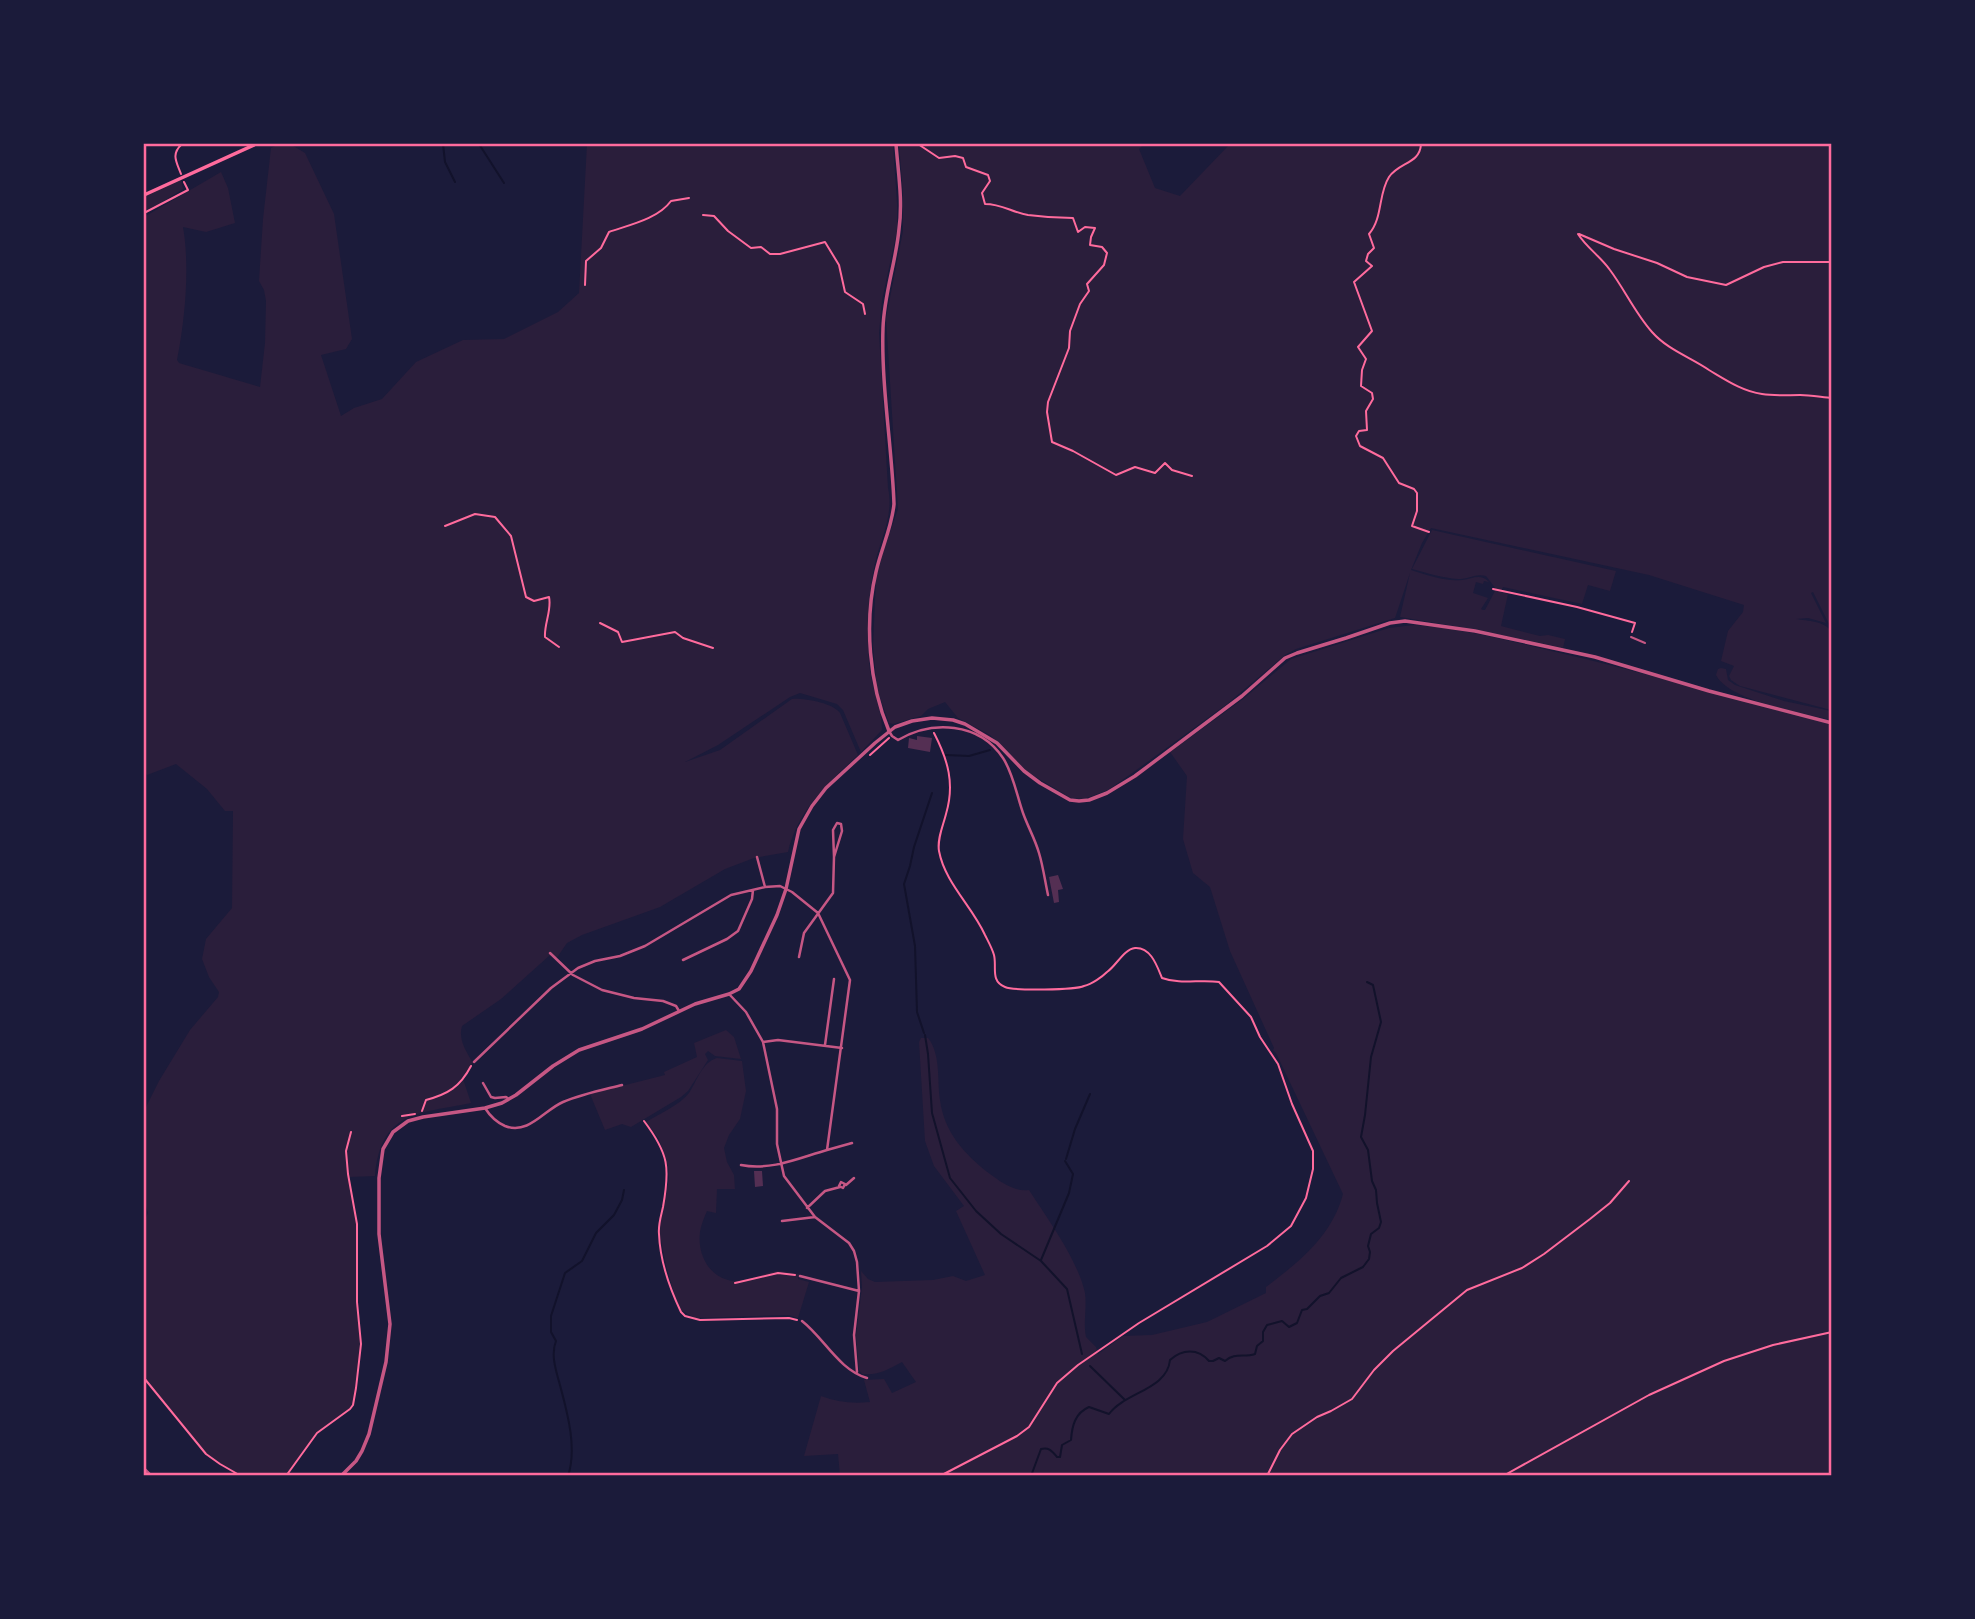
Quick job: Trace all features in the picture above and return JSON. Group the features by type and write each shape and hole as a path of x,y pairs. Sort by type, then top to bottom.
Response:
{"main road":[{"path":"144,195 256,144"}],"street":[{"path":"896,144 900,226 884,303 883,333 894,504 873,584 870,631 874,682 889,731 898,740 914,732 948,726 984,740 1002,756 1039,851 1048,895"},
{"path":"341,1475 356,1461 369,1434 388,1345 390,1324 379,1234 379,1178 383,1149 393,1132 408,1121 423,1116 485,1108 509,1099 579,1050 642,1029 706,999 739,989 751,971 777,915 786,889 797,837 812,806 826,788 889,731 902,724 940,718 975,728 997,743 1024,771 1040,783 1070,800 1088,800 1107,793 1135,776 1233,703 1285,658 1390,623 1405,621 1475,631 1595,657 1709,691 1832,723"},
{"path":"799,957 804,933 833,893 833,830 837,823 841,824 842,829 834,857"},
{"path":"757,857 765,887"},
{"path":"474,1062 570,972 596,961 633,952 731,895 774,885 786,889 818,913 850,980 827,1150"},
{"path":"683,960 738,931 752,899 753,890"},
{"path":"550,953 570,972 586,982 609,992 663,1001 677,1006 679,1011"},
{"path":"825,1045 834,979"},
{"path":"729,994 747,1012 763,1042 777,1109 780,1165 787,1182 816,1217 849,1243 857,1262 857,1372"},
{"path":"763,1042 778,1041 842,1048"},
{"path":"483,1083 491,1097 509,1099"},
{"path":"485,1108 499,1123 510,1128 522,1128 564,1102 622,1085"},
{"path":"741,1165 780,1165 852,1143"},
{"path":"807,1208 825,1191 843,1188 854,1178"},
{"path":"782,1221 816,1217"},
{"path":"800,1276 859,1291"},
{"path":"802,1321 839,1360 867,1378"},
{"path":"144,1469 151,1475"}],"lane":[{"path":"1631,637 1645,643"}],"path":[{"path":"178,166 174,159 175,153 182,144"},
{"path":"918,144 939,158 963,158 966,167 988,176 990,181 982,193 985,204 1000,204 1008,210 1027,215 1073,218 1078,232 1086,227 1095,228 1090,245 1102,247 1107,253 1104,265 1087,284 1089,291 1080,304 1070,331 1069,348 1048,402 1052,442 1116,475 1135,467 1155,473 1165,463 1172,470 1192,476"},
{"path":"1421,144 1421,152 1413,162 1402,165 1390,177 1376,226 1370,234 1374,248 1366,261 1372,266 1354,282 1372,331 1358,347 1366,359 1361,386 1372,393 1373,400 1366,411 1367,430 1359,431 1356,436 1360,446 1383,458 1399,483 1414,489 1417,511 1412,526 1429,532"},
{"path":"144,214 188,190 185,184"},
{"path":"585,285 586,261 601,248 609,232 649,218 666,208 671,201 689,198"},
{"path":"703,215 714,216 728,231 751,248 761,247 770,254 780,254 825,242 839,265 845,292 863,304 865,314"},
{"path":"1832,262 1783,262 1755,271 1726,285 1687,276 1578,234 1611,271 1652,332 1687,358 1722,379 1762,394 1832,398"},
{"path":"445,526 475,514 495,517 512,536 526,597 534,601 549,597 545,637 559,647"},
{"path":"1493,589 1635,623 1631,637"},
{"path":"600,623 618,632 622,642 675,632 683,638 713,648"},
{"path":"932,729 943,752 950,777 950,802 939,848 948,878 978,919 991,946 998,983 1015,990 1084,987 1106,973 1129,950 1139,948 1152,957 1162,978 1179,982 1219,982 1251,1017 1260,1037 1278,1064 1314,1159 1306,1198 1291,1226 1283,1233 1267,1246 1139,1323 1079,1365 1057,1382 1029,1427 1023,1432 940,1475"},
{"path":"867,757 892,736"},
{"path":"402,1116 423,1113 426,1100 444,1094 460,1084 474,1062"},
{"path":"644,1121 657,1139 664,1156 668,1178 658,1231 667,1273 681,1312 685,1316 700,1320 789,1318 802,1321"},
{"path":"286,1475 297,1464 317,1433 353,1405 361,1344 357,1291 358,1224 346,1151 351,1132"},
{"path":"1268,1475 1280,1450 1292,1434 1352,1399 1374,1370 1393,1351 1467,1290 1522,1268 1544,1254 1610,1203 1629,1181"},
{"path":"735,1283 778,1273 800,1276"},
{"path":"1503,1475 1649,1395 1724,1361 1773,1345 1832,1332"},
{"path":"144,1378 206,1454 241,1475"}],"shaded area":[{"path":"279,144 290,144 305,153 334,214 352,339 346,349 321,355 341,416 354,408 382,399 416,362 463,340 504,339 558,312 579,293 587,144 893,144 897,231 882,300 879,333 889,508 873,575 868,617 870,671 882,730 861,752 843,710 837,704 800,693 718,745 685,762 720,750 792,699 818,702 836,709 858,755 825,787 806,811 792,837 788,852 754,858 725,869 660,907 567,943 556,959 550,955 501,999 462,1026 462,1040 473,1063 463,1079 471,1103 405,1119 394,1127 385,1139 375,1176 349,1177 357,1224 357,1302 361,1344 353,1405 345,1414 317,1433 286,1475 241,1475 206,1454 144,1378 144,1221 148,1213 144,1200 144,1111 190,1030 218,997 219,992 202,959 206,939 232,908 233,811 225,811 207,789 176,764 147,775 144,772 144,217 221,172 228,188 235,223 206,232 183,227 186,294 177,360 179,363 260,387 266,301 259,281 263,219 271,148"},
{"path":"899,144 1144,144 1139,149 1155,188 1180,196 1230,144 1831,144 1831,628 1813,592 1811,593 1826,623 1808,618 1796,619 1820,623 1831,631 1831,710 1740,686 1731,680 1729,676 1734,666 1721,661 1728,631 1743,612 1744,605 1649,575 1431,528 1411,570 1450,580 1479,577 1486,579 1489,582 1476,582 1473,593 1488,598 1481,609 1483,610 1496,589 1486,576 1458,579 1412,569 1432,530 1616,571 1610,591 1588,585 1582,604 1503,587 1501,592 1508,594 1501,626 1565,639 1563,648 1400,617 1410,573 1395,618 1296,649 1285,655 1227,704 1135,771 1108,790 1084,799 1071,798 1029,773 990,735 958,718 945,702 928,709 921,716 889,723 877,689 873,646 876,579 898,509 886,318 903,231"},
{"path":"181,180 183,189 144,211 144,196"},
{"path":"1414,625 1468,632 1521,644 1831,724 1831,1475 840,1476 838,1454 804,1456 821,1396 845,1402 870,1402 864,1380 884,1379 892,1393 916,1382 902,1362 873,1374 862,1374 859,1370 856,1336 862,1287 861,1271 875,1282 933,1280 953,1276 966,1281 985,1275 956,1211 964,1206 934,1166 925,1141 919,1042 921,1038 928,1038 935,1052 942,1112 957,1142 972,1159 999,1180 1013,1188 1029,1190 1069,1253 1085,1293 1086,1337 1096,1347 1098,1354 1123,1336 1152,1335 1207,1322 1266,1293 1266,1287 1302,1258 1323,1235 1343,1194 1273,1050 1230,951 1210,887 1193,873 1183,839 1187,776 1170,752 1243,699 1291,659 1389,628"},
{"path":"1721,668 1726,669 1728,680 1735,685 1784,701 1831,711 1831,720 1768,705 1736,692 1716,675"},
{"path":"726,1030 734,1037 741,1059 715,1056 708,1051 705,1054 708,1060 688,1091 681,1097 631,1127 622,1124 605,1130 590,1094 665,1075 664,1072 697,1057 694,1043"},
{"path":"717,1058 742,1061 746,1091 740,1119 724,1148 734,1175 735,1189 717,1189 716,1213 707,1211 700,1229 703,1256 706,1264 717,1275 733,1281 777,1271 799,1274 798,1279 809,1282 798,1318 789,1315 695,1318 681,1310 675,1297 659,1230 669,1178 668,1166 659,1139 646,1122 685,1097 707,1063"}],"building":[{"path":"917,736 932,738 930,752 908,748 909,738 917,740"},
{"path":"1058,875 1063,889 1058,890 1059,902 1054,903 1049,877"},
{"path":"754,1171 762,1171 763,1186 755,1187"}],"waterway":[{"path":"443,144 445,162 455,182"},
{"path":"479,144 504,183"},
{"path":"946,755 969,756 990,750"},
{"path":"924,1033 917,1012 915,946 904,884 932,793"},
{"path":"1031,1476 1041,1449 1048,1449 1060,1457 1062,1445 1071,1440 1075,1420 1084,1410 1089,1407 1109,1414 1125,1400 1154,1384 1167,1370 1170,1360 1185,1352 1195,1352 1209,1361 1219,1358 1225,1361 1232,1357 1255,1354 1257,1346 1263,1341 1263,1332 1267,1325 1282,1321 1289,1327 1297,1323 1302,1310 1307,1309 1320,1296 1329,1293 1341,1278 1363,1267 1369,1259 1371,1234 1379,1228 1381,1222 1368,1150 1361,1137 1371,1057 1381,1022 1373,985 1367,982"},
{"path":"925,1035 932,1113 950,1178 976,1211 1001,1234 1041,1261 1067,1289 1082,1354"},
{"path":"1066,1159 1090,1094"},
{"path":"1041,1260 1069,1193 1073,1174 1065,1161"},
{"path":"568,1476 572,1455 570,1432 555,1365 556,1341 551,1332 551,1316 565,1273 582,1261 596,1233 614,1215 624,1190"},
{"path":"1090,1366 1125,1400"}]}
